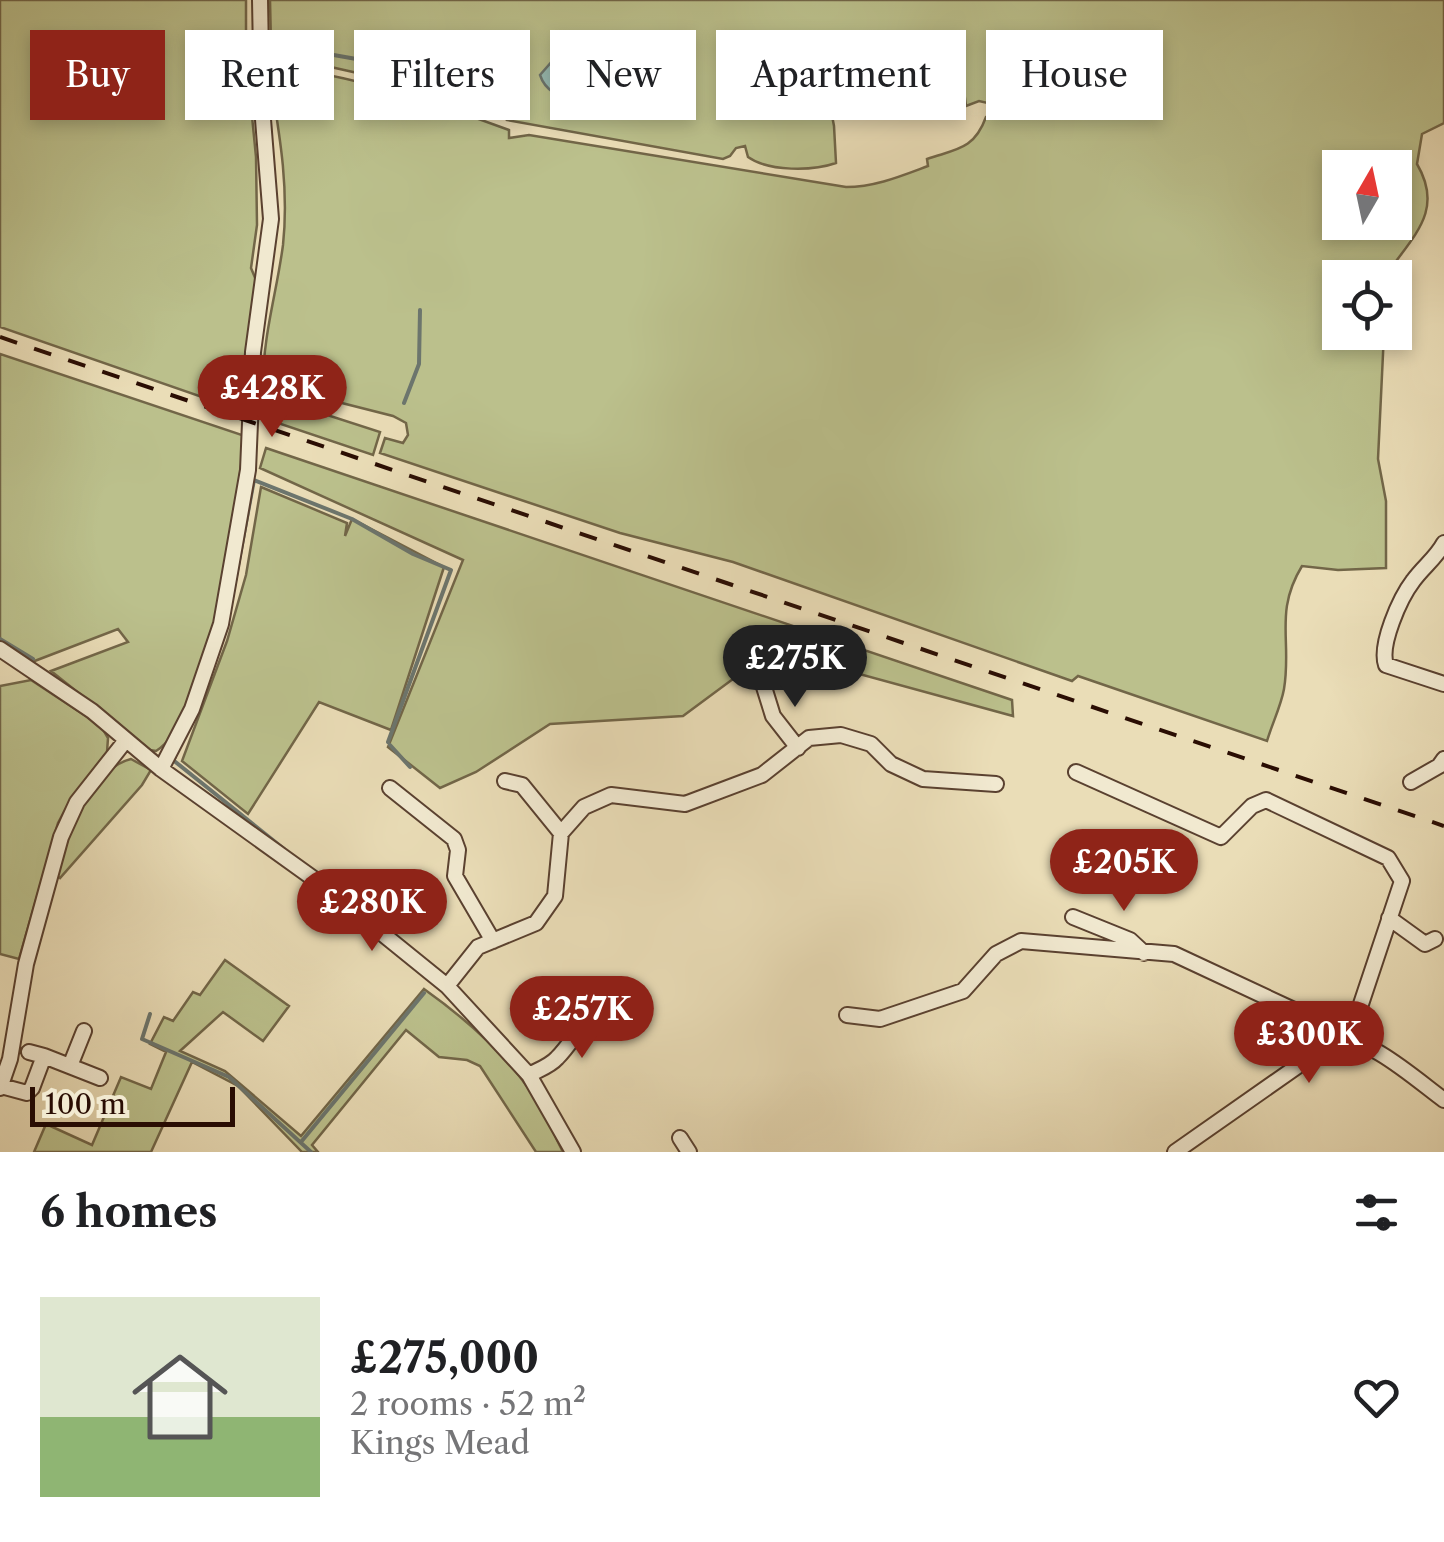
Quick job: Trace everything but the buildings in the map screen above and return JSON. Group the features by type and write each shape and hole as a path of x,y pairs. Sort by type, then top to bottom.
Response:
{"street":[{"path":"161,769 192,709 221,624 248,470 254,352 271,219 261,90 260,0"},
{"path":"1444,543 1412,582 1398,607 1382,654 1386,665 1444,684"},
{"path":"0,648 92,711 161,769 326,888 447,986 529,1076 573,1152"},
{"path":"764,687 772,716 798,748"},
{"path":"447,986 478,947 536,923 556,896 561,833 584,806 611,795 684,804 762,775 809,738 841,735 872,744 891,764 923,779 996,784"},
{"path":"100,1078 37,1054 32,1088 27,1094 1,1087 10,1059 26,964 61,837 77,802 126,740"},
{"path":"1411,782 1444,759"},
{"path":"1076,772 1222,837 1252,806 1266,800 1388,858 1402,881 1352,1030 1175,1152"},
{"path":"504,781 522,786 561,833"},
{"path":"390,788 454,839 458,850 455,876 493,941"},
{"path":"1073,917 1130,940 1145,953"},
{"path":"1389,918 1426,944 1435,939"},
{"path":"847,1015 880,1019 963,991 996,954 1021,941 1174,954 1345,1038 1365,1044 1444,1100"},
{"path":"529,1076 557,1060 574,1033 594,1016 612,1009 627,1011"},
{"path":"70,1066 84,1032"}],"green space":[{"path":"0,0 246,0 246,30 185,30 185,120 252,120 257,225 251,268 256,280 244,379 248,413 0,327"},
{"path":"270,0 1444,0 1444,123 1422,134 1417,164 1425,180 1427,209 1412,239 1412,150 1322,150 1322,240 1411,240 1397,260 1322,260 1322,350 1383,350 1378,459 1386,501 1386,568 1338,570 1302,566 1288,598 1284,689 1267,741 1078,676 1072,681 733,562 620,533 380,453 385,438 403,443 408,435 406,423 393,416 263,383 285,224 277,120 334,120 334,77 354,81 354,120 481,120 509,130 509,138 529,135 857,187 928,166 927,159 970,142 986,117 1163,120 1163,30 986,30 986,103 966,106 966,30 716,30 716,120 833,120 836,163 804,169 757,162 748,157 745,146 723,159 507,120 530,120 530,30 354,30 354,72 334,68 334,30 271,30"},
{"path":"0,354 245,436 228,556 207,653 193,696 176,730 156,751 51,671 128,642 118,629 32,662 0,643"},
{"path":"284,401 380,432 373,455 257,416 262,402"},
{"path":"266,448 1012,700 1013,716 772,650 683,716 550,724 476,772 440,788 388,747 463,560 260,468"},
{"path":"261,487 347,523 345,536 352,519 444,567 391,730 319,702 248,814 182,761 227,641 246,575"},
{"path":"31,680 101,726 108,738 107,752 58,823 19,959 0,954 0,686"},
{"path":"131,759 151,770 60,878 57,876 82,807 103,776"},
{"path":"225,960 289,1006 263,1041 223,1012 180,1051 225,1071 301,1136 424,989 507,1061 539,1104 563,1152 536,1152 480,1066 467,1060 439,1057 406,1030 312,1145 318,1152 302,1152 238,1086 192,1062 151,1152 34,1152 46,1124 92,1145 121,1077 151,1089 166,1052 150,1044 164,1017 173,1021 193,992 200,995"}],"water":[{"path":"550,64 550,89 545,85 540,75"}],"waterway":[{"path":"334,55 354,59"},
{"path":"404,403 419,364 420,310"},
{"path":"231,603 254,480 352,519 413,554 451,570 388,742"},
{"path":"0,639 33,659"},
{"path":"390,745 410,767"},
{"path":"175,757 173,760 284,849"},
{"path":"301,1142 424,993"},
{"path":"150,1014 142,1039 229,1077 311,1152"}],"railway":[{"path":"0,337 1444,826"}]}
